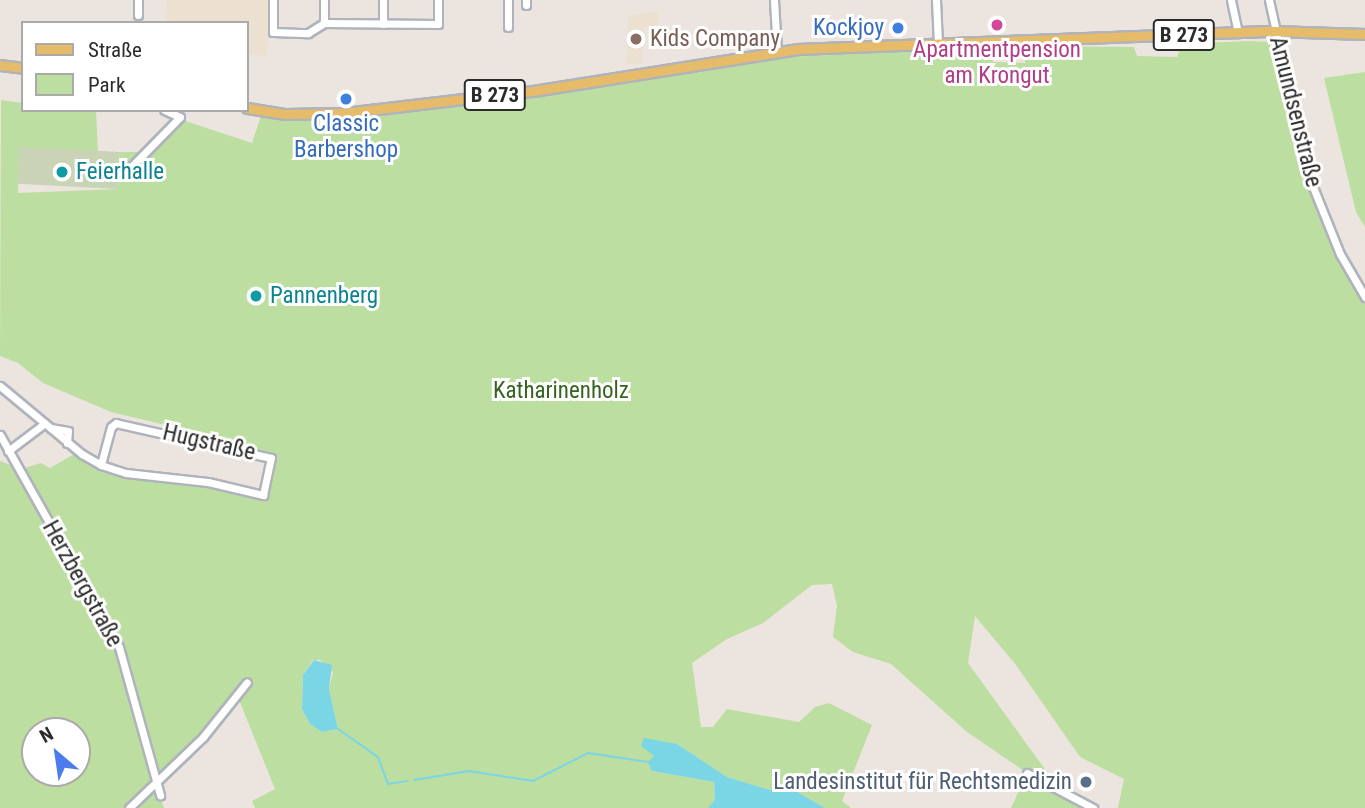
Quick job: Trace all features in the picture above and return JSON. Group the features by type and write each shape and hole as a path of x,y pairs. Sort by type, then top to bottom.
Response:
{"main road":[{"name":"B 273","path":"248,108 286,114 344,113 538,90 777,52 1238,33 1365,34"},
{"path":"0,65 21,68"}],"street":[{"path":"138,0 138,15"},
{"path":"273,0 273,32 308,33 324,23 438,24 438,0"},
{"path":"324,0 324,23"},
{"path":"383,0 383,24"},
{"path":"508,0 508,27"},
{"path":"774,0 777,52"},
{"path":"936,0 938,44"},
{"path":"1231,0 1238,33"},
{"name":"Amundsenstraße","path":"1269,0 1307,172 1340,254 1365,297"},
{"path":"130,168 180,117 169,112"},
{"name":"Hugstraße","path":"0,386 48,426 68,431 67,443 101,465 155,478 234,486 263,495 271,458 116,423 111,427 101,465"},
{"path":"0,435 10,455 48,426"},
{"name":"Herzbergstraße","path":"10,455 119,648 160,795"},
{"path":"129,808 156,786 247,682"},
{"path":"1027,773 1093,808"}],"shaded area":[{"path":"167,0 270,0 267,56 248,54 248,21 166,21"},
{"name":"Kids Company","path":"658,11 658,27 644,28 643,63 627,65 628,16"}],"green space":[{"name":"Katharinenholz","path":"1269,42 1297,160 1324,229 1365,304 1365,808 1118,808 1124,779 1080,757 1016,665 975,616 968,663 1060,790 1093,808 1011,808 1027,773 967,732 891,664 853,652 833,637 837,606 832,584 812,585 763,623 727,639 692,663 701,727 713,727 727,709 799,722 815,707 829,703 872,725 842,801 851,808 825,808 794,790 770,790 727,777 677,744 649,749 654,756 652,771 714,782 715,801 708,808 255,808 252,801 275,789 237,695 156,786 164,808 0,808 0,461 21,469 41,463 50,468 76,453 101,465 263,495 270,458 245,444 111,412 43,383 18,363 0,356 1,100 21,103 21,112 96,112 98,153 19,156 18,193 118,189 120,152 143,152 176,118 252,143 261,116 322,118 539,94 785,57 991,48 993,62 1025,63 1024,46 1134,47 1137,56 1177,57 1182,44","holes":["313,660 320,660 333,672 329,689 338,729 322,732 310,724 302,709 303,675"]},
{"path":"1365,72 1365,227 1356,212 1324,78"},
{"path":"19,147 120,152 118,189 17,184"}],"water":[{"path":"314,660 332,665 329,689 338,729 322,732 310,724 302,709 303,675"},
{"path":"644,738 677,744 727,777 770,790 794,790 825,808 708,808 715,800 714,782 652,771 648,762 654,756 641,746"}],"waterway":[{"path":"338,729 378,757 388,784 408,781"},
{"path":"414,780 469,771 533,781 588,753 648,762"}],"place":[{"name":"Apartmentpension am Krongut","path":"997,25"},
{"name":"Kockjoy","path":"898,28"},
{"name":"Kids Company","path":"636,39"},
{"name":"Classic Barbershop","path":"346,99"},
{"name":"Feierhalle","path":"62,172"},
{"name":"Pannenberg","path":"256,296"},
{"name":"Landesinstitut für Rechtsmedizin","path":"1086,782"}]}
